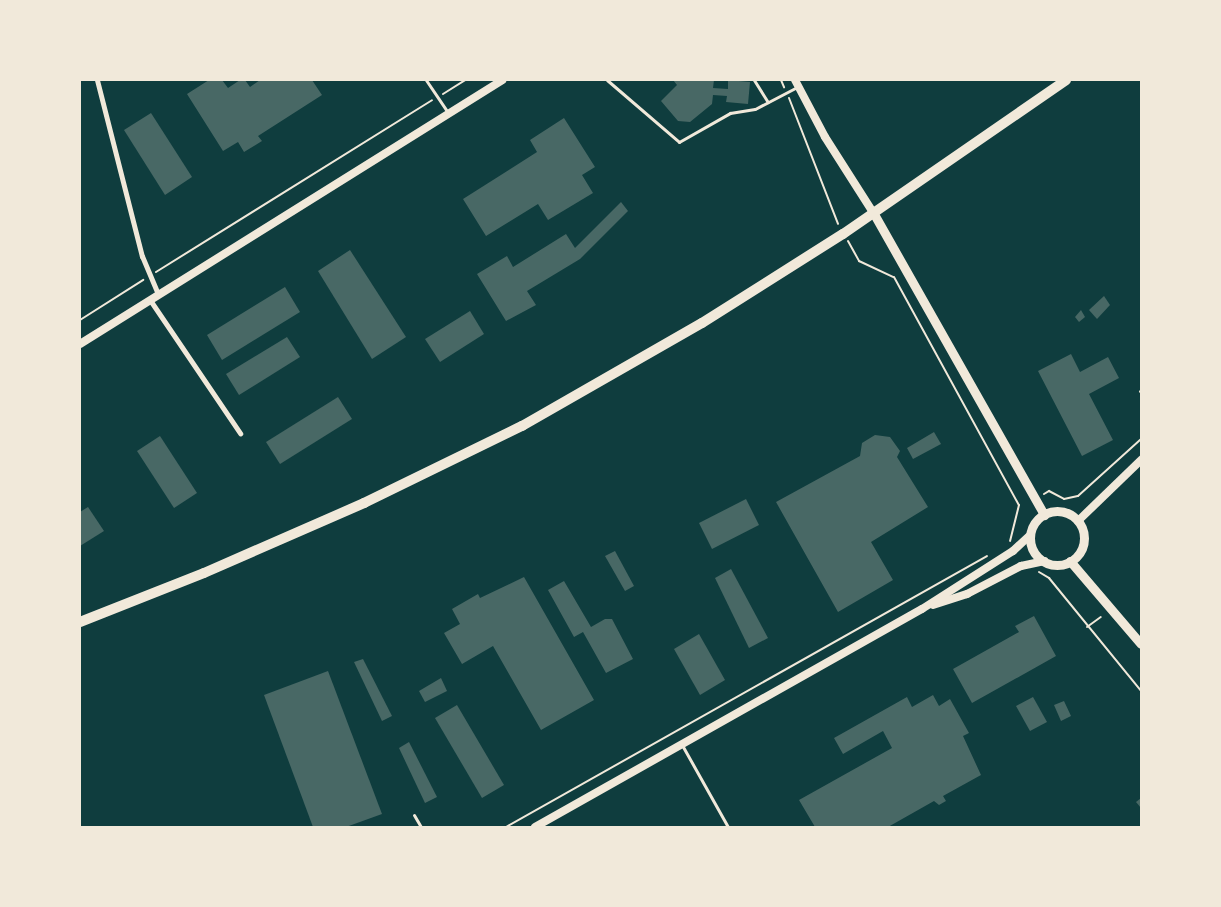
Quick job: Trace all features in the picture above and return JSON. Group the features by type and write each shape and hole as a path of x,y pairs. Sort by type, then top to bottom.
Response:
{"highway":[{"path":"80,622 204,573 364,503 522,426 702,322 843,234 1066,80"}],"main road":[{"path":"874,214 1044,514"},
{"path":"1058,511 1078,521 1083,531 1084,542 1079,554 1070,561 1052,564 1044,561 1032,547 1030,535 1035,523 1044,514 1058,511"},
{"path":"1070,561 1141,644"}],"street":[{"path":"96,80 149,276 158,294"},
{"path":"80,344 502,80"},
{"path":"796,83 874,214"},
{"path":"150,300 240,434"},
{"path":"1078,521 1141,460"},
{"path":"535,827 922,609 1013,551 1030,535"},
{"path":"922,609 967,594 1021,566 1044,561"}],"lane":[{"path":"426,80 448,114"},
{"path":"607,80 679,142 730,113 754,109 768,102 786,92 796,83"},
{"path":"754,80 768,102"},
{"path":"681,744 728,827"},
{"path":"414,815 421,827"}],"path":[{"path":"80,320 373,134 465,80"},
{"path":"781,80 843,234 859,260 894,277 1019,505 1009,544 1013,551"},
{"path":"1019,505 1049,491 1064,499 1078,496 1141,439"},
{"path":"506,827 993,552"},
{"path":"1021,566 1024,571 1038,571 1049,578 1141,691"},
{"path":"1087,627 1100,617"}],"building":[{"path":"209,80 222,80 228,88 240,80 245,80 250,87 260,80 312,80 322,95 258,136 262,141 244,152 238,142 223,151 187,94"},
{"path":"673,80 714,80 713,88 728,89 728,80 750,82 748,104 726,102 727,96 713,95 712,104 690,122 678,121 661,101 677,85"},
{"path":"151,113 192,177 165,195 124,130"},
{"path":"564,118 595,167 582,175 593,193 548,220 538,204 486,236 463,199 537,152 530,140"},
{"path":"621,202 628,211 580,259 527,291 536,305 506,321 477,274 507,256 513,267 566,234 575,248"},
{"path":"350,250 406,337 372,359 318,271"},
{"path":"285,287 300,312 222,360 207,335"},
{"path":"1104,296 1110,305 1097,319 1089,310"},
{"path":"1081,310 1085,317 1079,322 1075,317"},
{"path":"470,311 484,334 440,362 425,339"},
{"path":"287,337 300,357 239,395 226,374"},
{"path":"1071,354 1080,372 1108,357 1119,378 1089,394 1113,440 1082,456 1038,371"},
{"path":"338,397 352,419 280,464 266,442"},
{"path":"934,432 941,444 913,459 907,448"},
{"path":"875,435 890,437 900,451 897,457 928,507 871,542 893,580 838,612 776,502 860,456 862,443"},
{"path":"160,436 197,493 174,508 137,451"},
{"path":"746,499 759,525 712,549 699,523"},
{"path":"88,507 104,531 80,546 80,512"},
{"path":"615,551 634,586 625,591 605,556"},
{"path":"731,569 768,638 749,648 715,578"},
{"path":"524,577 594,700 541,730 493,646 462,664 444,633 460,624 452,609 478,594 480,598"},
{"path":"564,581 591,627 605,619 612,619 633,659 606,673 583,632 574,637 548,590"},
{"path":"1034,616 1056,656 972,703 953,669 1019,632 1015,626"},
{"path":"699,634 725,680 700,695 674,649"},
{"path":"363,659 392,716 382,721 354,662"},
{"path":"328,671 382,814 346,827 313,827 264,695"},
{"path":"441,678 447,691 425,702 419,691"},
{"path":"933,695 939,706 950,699 969,733 963,736 981,775 943,796 946,801 939,805 934,801 888,827 815,827 799,800 892,748 883,731 843,754 834,738 907,697 912,707"},
{"path":"1033,697 1047,722 1030,731 1016,706"},
{"path":"1064,701 1071,716 1061,721 1054,705"},
{"path":"457,705 504,785 482,798 435,718"},
{"path":"409,742 437,797 425,803 399,748"},
{"path":"1141,798 1141,808 1136,802"}]}
